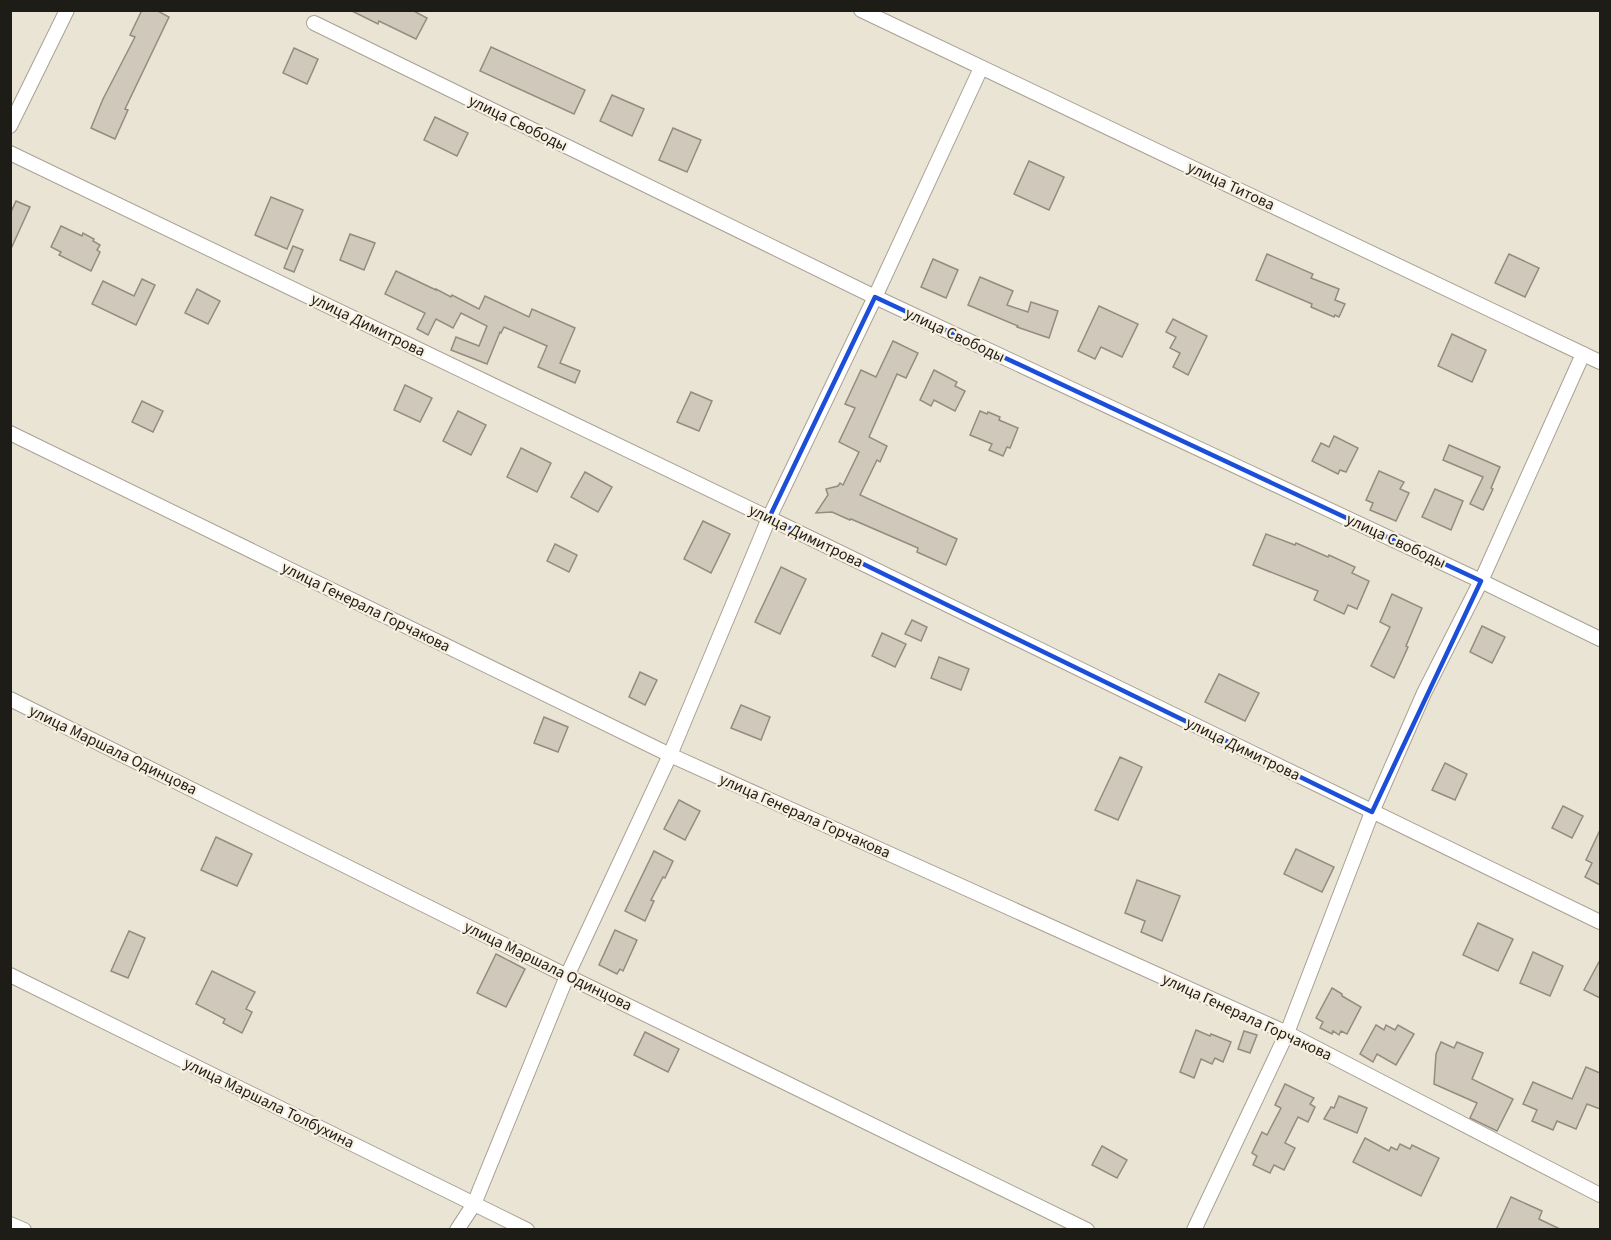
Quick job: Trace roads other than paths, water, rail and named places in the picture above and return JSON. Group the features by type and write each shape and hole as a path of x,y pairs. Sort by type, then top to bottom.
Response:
{"street":[{"path":"10,126 67,10"},
{"name":"улица Титова","path":"861,10 1600,362"},
{"name":"улица Свободы","path":"314,23 875,297 1600,639"},
{"path":"457,1230 474,1204 567,976 670,756 769,518 981,68"},
{"name":"улица Димитрова","path":"10,153 769,518 1600,922"},
{"path":"1194,1230 1287,1033 1372,812 1424,693 1481,581 1583,354"},
{"name":"улица Генерала Горчакова","path":"10,433 670,756 1287,1033 1600,1195"},
{"name":"улица Маршала Одинцова","path":"10,699 567,976 1087,1230"},
{"name":"улица Маршала Толбухина","path":"10,975 527,1230"},
{"path":"10,1224 24,1230"}]}
